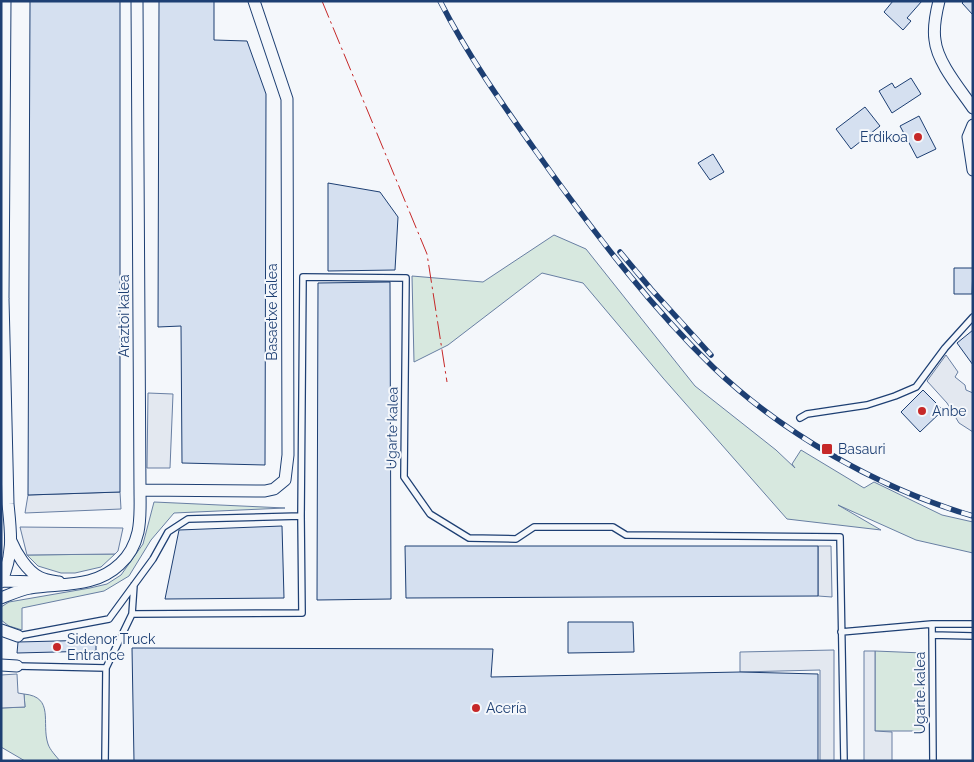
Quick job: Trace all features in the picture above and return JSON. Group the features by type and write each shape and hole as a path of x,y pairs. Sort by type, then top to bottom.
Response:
{"street":[{"path":"5,1 2,299 8,504 11,541 7,568 1,581 65,584"},
{"name":"Araztoi kalea","path":"65,584 98,579 111,573 130,554 138,530 140,490 137,1"},
{"name":"Basaetxe kalea","path":"140,490 265,491 274,488 285,480 288,455 287,99 254,1"},
{"path":"939,1 936,16 935,40 937,47 942,62 973,108"},
{"path":"973,126 968,136 973,170"},
{"path":"1,554 4,544 8,504"},
{"path":"11,541 25,564 38,577 65,584"},
{"path":"1,598 25,589 65,584"},
{"path":"1,630 18,636"},
{"path":"1,665 17,666"}],"lane":[{"name":"Ugarte kalea","path":"132,614 302,613 303,277 406,278 404,477 430,514 469,538 516,539 534,527 613,527 626,535 840,537 844,761"},
{"path":"800,418 807,414 866,405 916,387 945,348 973,317"},
{"path":"18,636 109,619 153,559 168,532 188,519 301,516"},
{"path":"105,761 106,668 132,614 134,585"},
{"path":"841,632 932,624 973,624"},
{"name":"Ugarte kalea","path":"932,624 932,761"},
{"path":"932,635 973,636"},
{"path":"17,666 106,668"}],"shaded area":[{"path":"554,235 586,249 695,386 776,450 795,468 792,464 801,450 864,488 874,482 942,515 973,522 973,553 916,540 838,505 881,530 787,519 663,378 583,283 542,273 448,345 414,362 412,276 483,282"},
{"path":"946,355 958,372 955,377 965,385 966,390 973,393 973,432 959,423 947,403 927,381"},
{"path":"148,393 173,394 170,468 147,468"},
{"path":"120,492 121,509 25,513 28,495"},
{"path":"154,502 285,508 174,513 151,540 129,576 104,591 22,608 22,630 9,626 1,620 1,607 9,602 107,584 121,575 143,544"},
{"path":"20,527 123,528 118,551 115,554 27,555"},
{"path":"818,546 831,546 832,597 818,596"},
{"path":"115,554 101,567 75,573 61,573 38,566 27,555"},
{"path":"834,650 834,761 820,761 820,670 740,672 740,652"},
{"path":"864,651 875,651 875,731 892,732 892,761 864,761"},
{"path":"875,651 923,653 924,731 875,731"},
{"path":"17,674 18,693 24,694 25,707 1,708 1,675"},
{"path":"24,694 34,696 40,700 45,712 48,744 60,761 25,761 1,747 1,708 25,707"}],"building":[{"path":"30,1 120,1 120,492 28,495"},
{"path":"159,1 214,1 214,40 247,41 266,94 265,465 182,463 181,326 158,327"},
{"path":"893,1 922,1 907,18 911,21 903,30 884,12"},
{"path":"964,1 973,1 973,15 962,3"},
{"path":"911,78 921,94 892,113 879,91 892,83 895,88"},
{"path":"865,107 880,126 851,149 836,129"},
{"name":"Erdikoa","path":"919,116 936,149 917,158 900,126"},
{"path":"713,154 724,172 710,180 698,163"},
{"path":"328,183 380,192 398,217 395,270 328,271"},
{"path":"954,268 973,268 972,294 954,294"},
{"path":"390,282 391,599 317,600 318,283"},
{"path":"973,330 973,365 957,343"},
{"name":"Anbe","path":"923,390 943,410 920,432 901,412"},
{"path":"282,526 284,598 165,599 179,530"},
{"path":"405,546 818,546 818,596 406,598"},
{"path":"568,622 633,622 634,652 568,653"},
{"name":"Sidenor Truck Entrance","path":"96,640 96,651 17,653 18,642"},
{"name":"Acería","path":"132,648 493,649 491,677 740,672 818,674 818,761 134,761"}],"railway":[{"path":"440,1 465,46 492,88 607,248 669,321 713,367 740,392 770,415 834,456 868,475 903,491 973,516"},
{"path":"620,252 711,355"}],"power":[{"path":"322,1 427,254 447,382"}],"place":[{"name":"Erdikoa","path":"918,137"},
{"name":"Anbe","path":"922,411"},
{"name":"Basauri","path":"827,449"},
{"name":"Sidenor Truck Entrance","path":"57,647"},
{"name":"Acería","path":"476,708"}]}
